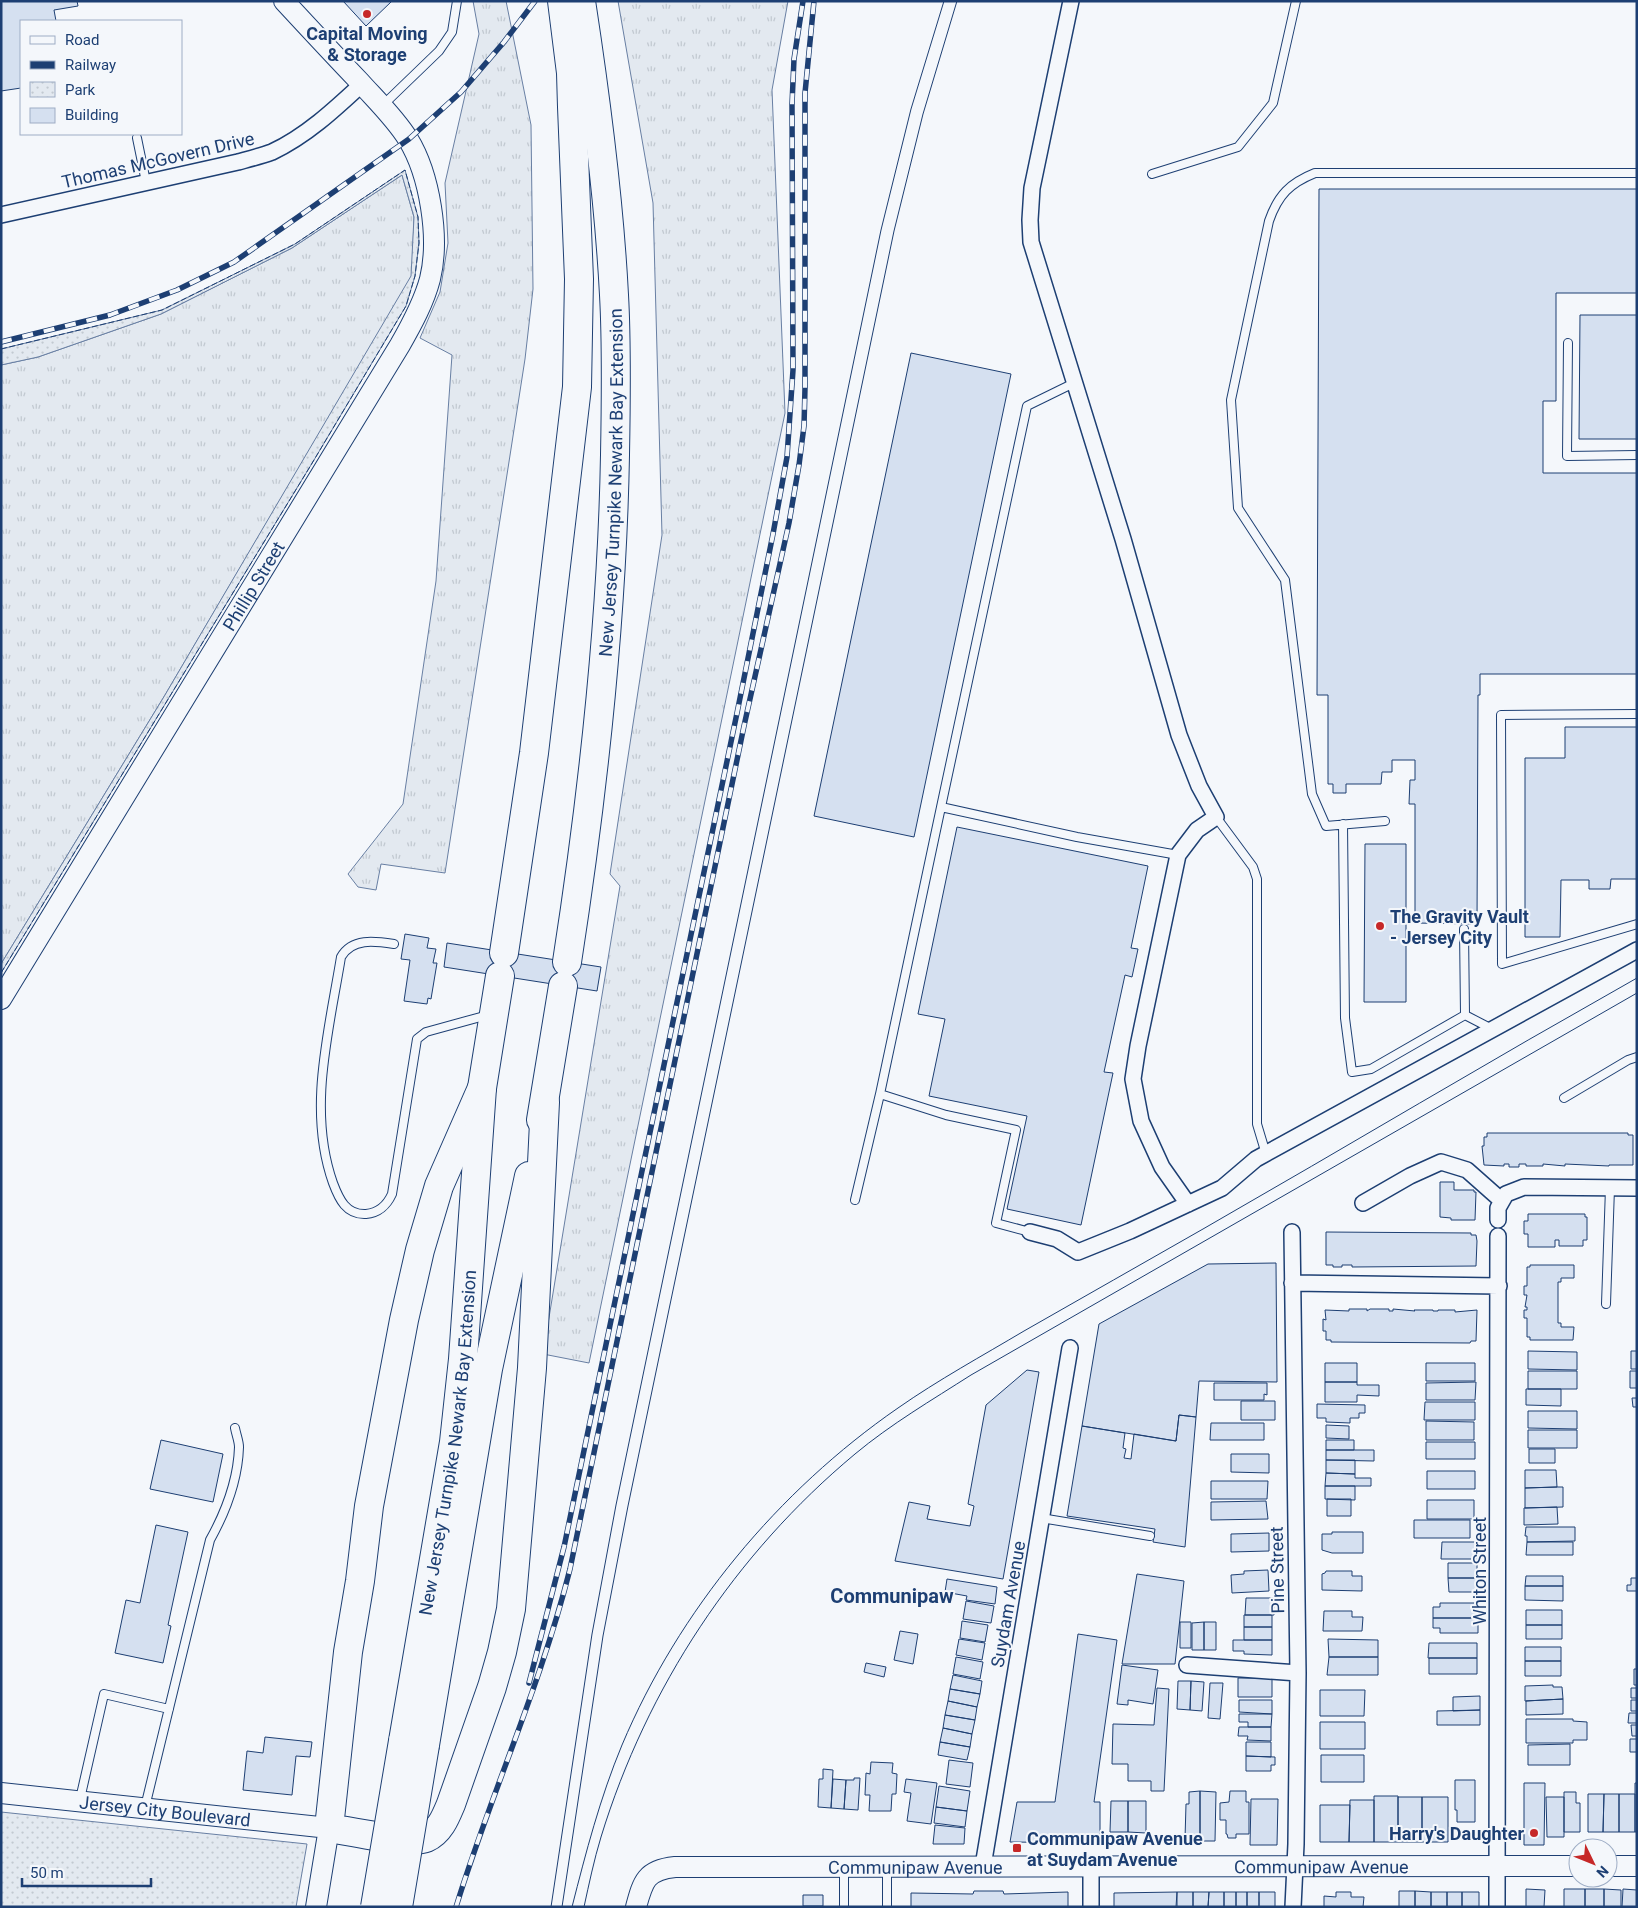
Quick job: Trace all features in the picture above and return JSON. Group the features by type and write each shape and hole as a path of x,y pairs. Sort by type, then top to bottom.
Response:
{"highway":[{"path":"546,1 566,116"},
{"name":"New Jersey Turnpike Newark Bay Extension","path":"398,1907 414,1743 457,1416 482,1088 534,753 574,424 579,318 576,202 566,116 571,73 562,1"},
{"name":"New Jersey Turnpike Newark Bay Extension","path":"375,1907 414,1743 488,1369 545,1102 581,868 595,758 610,594 616,400 614,298 607,196 581,1"},
{"path":"589,1 594,94"},
{"path":"482,1088 439,1186 420,1250 404,1320 369,1506 360,1581 348,1652 328,1828 407,1839 420,1839 433,1833 446,1816 451,1804 502,1652 514,1586 532,1368 545,1102"}],"street":[{"name":"Phillip Street","path":"1,999 413,321 424,298 430,278 434,232 425,180 409,139 382,106 284,1"},
{"path":"1071,1 1032,188 1031,242 1123,539 1179,735 1199,786 1216,817 1197,830 1178,855 1133,1078 1140,1121 1162,1167 1188,1204"},
{"name":"Thomas McGovern Drive","path":"1,216 238,162 270,152 295,140 317,124 362,84"},
{"path":"1030,1232 1057,1239 1078,1252 1130,1231 1222,1188 1256,1159 1637,950"},
{"path":"1363,1203 1410,1176 1440,1162 1467,1170 1504,1198"},
{"path":"1498,1220 1498,1208 1504,1198 1524,1187 1637,1188"},
{"name":"Pine Street","path":"1292,1232 1298,1673 1293,1907"},
{"name":"Whiton Street","path":"1497,1907 1498,1236"},
{"path":"1292,1283 1499,1286"},
{"name":"Suydam Avenue","path":"982,1866 1070,1348"},
{"path":"1187,1665 1298,1673"},
{"name":"Jersey City Boulevard","path":"1,1793 328,1828"},
{"path":"316,1907 328,1828"},
{"name":"Communipaw Avenue","path":"636,1907 645,1880 650,1874 666,1868 844,1866 1568,1866"},
{"path":"1091,1866 1091,1907"},
{"path":"1618,1866 1637,1866"}],"lane":[{"path":"382,106 439,51 452,32 458,1"},
{"path":"1152,174 1238,147 1273,103 1296,1"},
{"path":"137,138 146,182"},
{"path":"1385,820 1326,826 1312,794 1285,580 1238,508 1231,400 1269,221 1275,204 1298,180 1315,173 1637,173"},
{"path":"1568,343 1567,456 1637,455"},
{"path":"855,1200 880,1094 1026,406 1074,383"},
{"path":"1637,714 1501,715 1502,964 1637,924"},
{"path":"941,807 1076,836 1178,855"},
{"path":"1216,817 1253,866 1257,879 1257,1124 1266,1154"},
{"path":"1342,824 1345,1018 1352,1072 1371,1069 1465,1015"},
{"path":"1464,929 1465,1015"},
{"path":"394,944 359,942 345,950 340,957 324,1061 320,1105 325,1157 338,1197 346,1208 360,1213 374,1212 385,1205 392,1194 417,1038 426,1032 494,1014"},
{"path":"1465,1015 1494,1030"},
{"path":"1564,1098 1628,1060 1637,1057"},
{"path":"880,1094 946,1115 1016,1130 996,1223 1030,1232"},
{"path":"1606,1304 1610,1188"},
{"path":"144,1808 210,1540 230,1496 239,1446 235,1428"},
{"path":"1041,1518 1150,1536"},
{"path":"79,1801 104,1694 169,1709"},
{"path":"844,1866 844,1907"},
{"path":"887,1866 887,1907"}],"green space":[{"path":"473,1 506,1 531,125 533,289 525,359 445,873 381,864 376,890 358,887 348,874 403,804 436,581 452,355 420,338 440,292 448,243 445,183 479,34"},
{"path":"618,1 788,1 772,90 785,413 589,1363 543,1354 620,886 610,874 662,535 653,203"},
{"path":"405,170 418,217 419,243 415,276 406,306 1,973 1,964 165,695 411,276 414,217 402,175 292,248 161,314 38,357 1,365 1,349 162,310 295,244"},
{"path":"402,175 414,217 412,276 165,695 1,964 1,365 38,357 161,314 292,248"},
{"path":"1,1812 307,1844 296,1907 1,1907"}],"building":[{"path":"1,1 77,1 78,6 54,10 56,20 20,20 20,88 1,91"},
{"name":"Capital Moving & Storage","path":"343,1 392,1 366,26"},
{"path":"1319,189 1637,189 1637,293 1556,293 1556,401 1543,401 1543,473 1637,473 1637,674 1480,674 1480,695 1478,695 1477,924 1415,923 1415,804 1409,804 1410,780 1415,780 1415,760 1392,760 1392,772 1382,772 1381,784 1346,784 1346,793 1333,793 1333,784 1328,784 1328,695 1317,695"},
{"path":"1580,315 1637,315 1637,439 1579,439"},
{"path":"911,353 1011,374 914,837 814,816"},
{"path":"1565,727 1637,727 1637,879 1611,879 1610,889 1589,889 1589,880 1561,880 1560,937 1525,937 1525,758 1565,758"},
{"path":"957,827 1148,866 1131,948 1138,949 1132,977 1125,975 1104,1072 1113,1073 1081,1225 1007,1209 1027,1116 929,1096 945,1019 918,1014"},
{"path":"1365,844 1406,844 1406,1002 1364,1002"},
{"path":"405,934 429,938 427,948 436,949 433,963 437,963 431,999 428,998 427,1004 404,1001 410,960 401,959"},
{"path":"447,943 601,967 597,991 444,967"},
{"path":"1487,1133 1628,1133 1628,1135 1633,1135 1633,1165 1565,1164 1565,1166 1543,1164 1543,1166 1526,1166 1526,1164 1519,1164 1519,1167 1509,1167 1509,1164 1504,1164 1504,1166 1484,1165 1482,1146 1484,1146 1484,1137 1487,1137"},
{"path":"1440,1182 1454,1182 1454,1190 1474,1190 1476,1192 1475,1220 1451,1220 1451,1218 1440,1217"},
{"path":"1528,1214 1585,1214 1585,1217 1587,1217 1587,1240 1583,1240 1583,1246 1559,1246 1559,1240 1555,1240 1555,1247 1528,1247 1528,1234 1524,1234 1524,1221 1528,1221"},
{"path":"1326,1232 1471,1233 1471,1235 1476,1235 1477,1241 1476,1266 1352,1267 1352,1265 1342,1265 1342,1267 1333,1267 1333,1265 1326,1265"},
{"path":"1276,1263 1277,1382 1199,1381 1196,1417 1179,1415 1176,1441 1082,1426 1099,1324 1208,1264"},
{"path":"1530,1265 1574,1265 1574,1278 1561,1278 1561,1282 1558,1282 1558,1323 1561,1323 1561,1327 1574,1327 1573,1340 1530,1340 1530,1337 1527,1337 1527,1318 1524,1318 1524,1310 1527,1310 1527,1307 1525,1307 1527,1295 1524,1295 1524,1286 1527,1286 1527,1267 1530,1267"},
{"path":"1349,1309 1367,1309 1367,1311 1370,1309 1389,1309 1389,1311 1393,1311 1393,1309 1415,1311 1455,1310 1455,1312 1477,1310 1476,1341 1471,1341 1470,1343 1331,1342 1331,1340 1326,1340 1326,1331 1323,1331 1323,1319 1326,1320 1325,1310 1349,1311"},
{"path":"1528,1351 1577,1352 1577,1370 1528,1369"},
{"path":"1631,1351 1637,1351 1637,1369 1631,1369"},
{"path":"1325,1363 1357,1363 1357,1382 1325,1382"},
{"path":"1426,1363 1475,1363 1475,1381 1426,1381"},
{"path":"1027,1370 1039,1372 1003,1579 895,1561 909,1502 930,1506 927,1519 970,1526 974,1506 968,1504 986,1405"},
{"path":"1528,1371 1577,1371 1577,1389 1528,1389"},
{"path":"1630,1371 1637,1371 1637,1388 1630,1388"},
{"path":"1325,1382 1357,1382 1357,1385 1379,1385 1379,1396 1357,1395 1357,1402 1325,1402"},
{"path":"1476,1382 1475,1400 1426,1400 1426,1383"},
{"path":"1214,1383 1267,1383 1267,1395 1264,1394 1264,1400 1214,1400"},
{"path":"1526,1389 1561,1389 1561,1406 1526,1405"},
{"path":"1632,1398 1637,1398 1637,1407 1633,1407"},
{"path":"1241,1401 1275,1401 1275,1420 1241,1420"},
{"path":"1425,1402 1475,1402 1475,1420 1424,1420"},
{"path":"1317,1404 1365,1405 1365,1413 1359,1413 1359,1418 1350,1418 1350,1423 1326,1422 1326,1418 1317,1418"},
{"path":"1528,1411 1577,1411 1577,1429 1528,1428"},
{"path":"1179,1415 1196,1417 1185,1547 1153,1542 1155,1529 1067,1516 1082,1426 1125,1433 1123,1448 1126,1449 1124,1458 1131,1459 1134,1434 1176,1441"},
{"path":"1426,1421 1474,1422 1474,1440 1426,1440"},
{"path":"1211,1423 1264,1423 1264,1440 1210,1440"},
{"path":"1326,1425 1349,1426 1349,1439 1326,1438"},
{"path":"1528,1430 1577,1430 1577,1448 1528,1448"},
{"path":"161,1440 223,1454 213,1502 150,1489"},
{"path":"1326,1440 1354,1440 1354,1450 1326,1450"},
{"path":"1426,1442 1475,1442 1475,1459 1426,1459"},
{"path":"1529,1449 1555,1449 1555,1463 1529,1463"},
{"path":"1326,1450 1374,1450 1374,1461 1326,1460"},
{"path":"1231,1454 1269,1454 1269,1473 1231,1472"},
{"path":"1326,1460 1355,1460 1355,1474 1326,1473"},
{"path":"1525,1470 1556,1470 1557,1487 1525,1488"},
{"path":"1427,1471 1475,1471 1475,1489 1427,1489"},
{"path":"1326,1473 1355,1474 1355,1478 1371,1478 1371,1486 1325,1486"},
{"path":"1211,1481 1268,1481 1267,1499 1211,1499"},
{"path":"1325,1486 1355,1486 1355,1500 1325,1499"},
{"path":"1563,1487 1563,1507 1525,1508 1525,1488"},
{"path":"1327,1499 1351,1499 1351,1516 1327,1516"},
{"path":"1427,1500 1474,1500 1474,1519 1427,1519"},
{"path":"1266,1501 1268,1519 1211,1520 1211,1502"},
{"path":"1557,1507 1558,1524 1524,1525 1524,1508"},
{"path":"1414,1520 1470,1520 1470,1538 1414,1538"},
{"path":"156,1525 188,1532 168,1625 171,1626 163,1663 115,1653 126,1600 140,1603"},
{"path":"1526,1527 1575,1527 1575,1541 1527,1542 1527,1536 1525,1536"},
{"path":"1332,1532 1363,1532 1363,1553 1332,1553 1322,1550 1322,1534 1332,1534"},
{"path":"1269,1533 1269,1551 1231,1552 1231,1534"},
{"path":"1442,1542 1477,1542 1479,1555 1477,1559 1441,1559"},
{"path":"1527,1542 1573,1542 1573,1555 1526,1555"},
{"path":"1448,1563 1477,1563 1477,1578 1448,1578"},
{"path":"1268,1570 1269,1591 1232,1593 1231,1575 1244,1574 1244,1571"},
{"path":"1326,1571 1352,1571 1352,1576 1362,1576 1362,1591 1322,1590 1322,1574"},
{"path":"1137,1574 1184,1581 1175,1664 1122,1664"},
{"path":"1526,1576 1563,1576 1563,1586 1525,1586"},
{"path":"1448,1578 1477,1578 1477,1592 1449,1592"},
{"path":"1631,1578 1637,1578 1637,1591 1627,1591 1627,1585 1631,1585"},
{"path":"947,1579 997,1587 995,1604 966,1600 967,1596 945,1592"},
{"path":"1525,1586 1563,1586 1563,1601 1525,1600"},
{"path":"1246,1598 1274,1598 1274,1615 1245,1615"},
{"path":"966,1601 994,1606 991,1623 963,1619"},
{"path":"1440,1603 1478,1603 1478,1618 1433,1618 1433,1607 1440,1607"},
{"path":"1526,1610 1562,1610 1562,1625 1526,1625"},
{"path":"1324,1611 1352,1611 1352,1617 1363,1617 1362,1631 1323,1631"},
{"path":"1244,1615 1272,1615 1272,1627 1244,1627"},
{"path":"1433,1618 1478,1618 1478,1633 1440,1633 1440,1628 1433,1628"},
{"path":"962,1621 988,1625 985,1642 960,1638"},
{"path":"1180,1622 1191,1622 1191,1648 1180,1648"},
{"path":"1204,1622 1216,1622 1216,1650 1204,1650"},
{"path":"1204,1622 1204,1650 1192,1650 1192,1623"},
{"path":"1526,1625 1562,1625 1562,1639 1526,1639"},
{"path":"1244,1627 1272,1627 1272,1640 1244,1640"},
{"path":"900,1631 918,1634 913,1664 894,1660"},
{"path":"1078,1634 1117,1640 1094,1802 1100,1802 1100,1843 1010,1842 1017,1802 1055,1802"},
{"path":"959,1639 985,1643 982,1660 956,1655"},
{"path":"1328,1639 1378,1640 1378,1657 1329,1657"},
{"path":"1233,1640 1272,1640 1272,1655 1244,1654 1244,1651 1233,1651"},
{"path":"1429,1643 1477,1643 1477,1658 1428,1658"},
{"path":"1525,1647 1561,1647 1561,1661 1525,1661"},
{"path":"956,1657 983,1662 980,1679 953,1674"},
{"path":"1329,1657 1378,1657 1378,1675 1327,1675"},
{"path":"1429,1658 1477,1658 1477,1674 1429,1674"},
{"path":"1525,1661 1561,1661 1561,1676 1525,1676"},
{"path":"866,1663 886,1667 884,1677 864,1672"},
{"path":"1122,1665 1158,1670 1153,1704 1128,1700 1128,1705 1117,1704"},
{"path":"1634,1669 1637,1669 1637,1685 1634,1685"},
{"path":"953,1675 982,1681 980,1694 950,1689"},
{"path":"1238,1678 1272,1678 1272,1697 1238,1697"},
{"path":"1178,1681 1191,1681 1190,1710 1177,1709"},
{"path":"1191,1681 1204,1682 1202,1711 1190,1710"},
{"path":"1210,1683 1223,1683 1220,1719 1208,1718"},
{"path":"1553,1685 1553,1687 1562,1687 1563,1699 1525,1701 1525,1686"},
{"path":"1157,1688 1169,1689 1164,1791 1151,1791 1151,1781 1128,1781 1128,1764 1112,1764 1113,1724 1154,1725"},
{"path":"1631,1688 1637,1688 1637,1698 1631,1698"},
{"path":"950,1689 980,1694 977,1707 948,1701"},
{"path":"1320,1690 1365,1690 1364,1716 1320,1716"},
{"path":"1480,1696 1480,1710 1453,1711 1453,1697"},
{"path":"1563,1699 1563,1714 1526,1715 1526,1701"},
{"path":"1239,1700 1272,1700 1272,1714 1239,1712"},
{"path":"1631,1700 1637,1700 1637,1711 1631,1711"},
{"path":"948,1701 977,1707 975,1720 945,1715"},
{"path":"1480,1710 1480,1725 1437,1725 1437,1711"},
{"path":"1629,1713 1637,1713 1637,1723 1628,1723"},
{"path":"1239,1714 1272,1714 1271,1727 1248,1727 1248,1722 1239,1722"},
{"path":"945,1715 975,1720 972,1734 943,1728"},
{"path":"1526,1719 1573,1719 1573,1721 1587,1722 1587,1740 1573,1740 1573,1743 1526,1743"},
{"path":"1320,1722 1365,1722 1365,1749 1320,1749"},
{"path":"1631,1725 1637,1725 1637,1736 1632,1736"},
{"path":"1239,1727 1271,1727 1271,1741 1247,1740 1248,1736 1238,1736"},
{"path":"943,1728 972,1734 970,1747 940,1742"},
{"path":"265,1737 312,1742 310,1757 296,1756 292,1795 243,1790 247,1751 263,1753"},
{"path":"1630,1739 1637,1739 1637,1752 1630,1752"},
{"path":"940,1742 970,1747 967,1760 938,1755"},
{"path":"1246,1742 1271,1742 1271,1757 1246,1756"},
{"path":"1570,1744 1570,1765 1528,1765 1528,1745"},
{"path":"1321,1755 1364,1755 1364,1782 1321,1782"},
{"path":"1246,1756 1275,1757 1275,1765 1271,1765 1271,1771 1246,1771"},
{"path":"949,1760 973,1763 970,1787 946,1784"},
{"path":"871,1762 893,1763 892,1773 897,1774 896,1794 892,1794 891,1811 869,1811 870,1795 865,1795 866,1773 870,1774"},
{"path":"823,1769 833,1770 831,1808 818,1807 819,1779 823,1779"},
{"path":"854,1778 860,1778 858,1810 844,1809 846,1780 854,1780"},
{"path":"833,1779 846,1780 844,1809 831,1808"},
{"path":"906,1779 937,1783 931,1824 907,1821 911,1793 904,1792"},
{"path":"1455,1780 1475,1780 1475,1822 1457,1822"},
{"path":"1524,1783 1545,1783 1544,1845 1524,1845"},
{"path":"1635,1783 1637,1783 1637,1832 1635,1832"},
{"path":"939,1786 970,1791 967,1811 936,1807"},
{"path":"1200,1791 1216,1792 1215,1841 1200,1841"},
{"path":"1200,1791 1200,1839 1185,1839 1186,1804 1189,1804 1189,1792"},
{"path":"1230,1791 1246,1791 1246,1802 1249,1802 1249,1834 1236,1834 1236,1838 1228,1838 1226,1834 1226,1820 1220,1820 1220,1803 1229,1802"},
{"path":"1564,1792 1576,1792 1576,1803 1580,1803 1580,1832 1564,1832"},
{"path":"1588,1794 1604,1794 1603,1832 1588,1832"},
{"path":"1604,1794 1619,1794 1619,1832 1603,1832"},
{"path":"1619,1794 1635,1794 1635,1832 1619,1832"},
{"path":"1374,1796 1398,1796 1398,1842 1374,1842"},
{"path":"1398,1797 1422,1797 1422,1842 1398,1842"},
{"path":"1422,1797 1448,1797 1448,1842 1422,1842"},
{"path":"1546,1797 1564,1797 1564,1837 1547,1837"},
{"path":"1251,1799 1278,1799 1277,1845 1250,1845"},
{"path":"1350,1800 1374,1800 1374,1842 1349,1842"},
{"path":"1111,1801 1128,1801 1128,1832 1110,1832"},
{"path":"1128,1801 1146,1801 1146,1833 1128,1832"},
{"path":"1320,1805 1350,1805 1349,1842 1320,1842"},
{"path":"936,1807 967,1811 965,1827 934,1823"},
{"path":"935,1825 965,1828 964,1844 933,1844"},
{"path":"1526,1889 1545,1890 1544,1907 1526,1907"},
{"path":"1564,1889 1585,1889 1585,1907 1564,1907"},
{"path":"1585,1889 1604,1889 1604,1907 1585,1907"},
{"path":"1604,1889 1621,1890 1621,1907 1604,1907"},
{"path":"1623,1889 1637,1890 1637,1907 1622,1907"},
{"path":"974,1891 1003,1891 1004,1894 1068,1892 1068,1907 911,1907 911,1893 973,1894"},
{"path":"1399,1891 1415,1891 1415,1907 1399,1907"},
{"path":"1415,1891 1431,1892 1431,1907 1415,1907"},
{"path":"1177,1892 1176,1907 1114,1907 1114,1893"},
{"path":"1177,1892 1193,1892 1193,1907 1177,1907"},
{"path":"1193,1892 1209,1892 1208,1907 1193,1907"},
{"path":"1209,1892 1224,1892 1224,1907 1208,1907"},
{"path":"1224,1892 1236,1892 1236,1907 1224,1907"},
{"path":"1236,1892 1247,1892 1247,1907 1236,1907"},
{"path":"1247,1892 1259,1892 1259,1907 1247,1907"},
{"path":"1259,1892 1275,1892 1275,1907 1259,1907"},
{"path":"1336,1892 1351,1892 1351,1897 1364,1897 1363,1907 1324,1907 1324,1896 1336,1897"},
{"path":"1431,1892 1447,1892 1447,1907 1431,1907"},
{"path":"1447,1892 1462,1892 1462,1907 1447,1907"},
{"path":"1462,1892 1479,1892 1479,1907 1462,1907"},
{"path":"803,1895 823,1895 823,1906 803,1906"}],"tram line":[{"path":"551,1907 592,1634 616,1505 881,230 911,109 944,1"},
{"path":"562,1907 603,1636 628,1506 894,231 923,114 957,1"},
{"path":"572,1907 600,1805 622,1745 645,1695 672,1647 736,1557 812,1477 854,1441 898,1408 944,1378 1637,978"},
{"path":"584,1907 598,1846 620,1782 643,1728 670,1676 700,1627 734,1580 771,1535 812,1493 855,1454 897,1422 971,1375 1637,993"}],"railway":[{"path":"1,342 110,315 177,290 234,262 409,139 461,92 504,42 535,1"},
{"path":"529,1683 564,1547 737,713 787,457 793,370 792,104 794,59 803,1"},
{"path":"456,1907 484,1822 545,1655 570,1569 744,726 789,523 804,426 805,93 814,1"}],"fence":[{"path":"1,349 162,310 295,244 405,170 418,217 419,243 415,276 406,306 1,973"}],"place":[{"name":"Capital Moving & Storage","path":"367,14"},
{"name":"The Gravity Vault - Jersey City","path":"1380,926"},
{"name":"Harry's Daughter","path":"1534,1833"},
{"name":"Communipaw Avenue at Suydam Avenue","path":"1017,1848"}],"district":[{"name":"Communipaw","path":"892,1596"}]}
